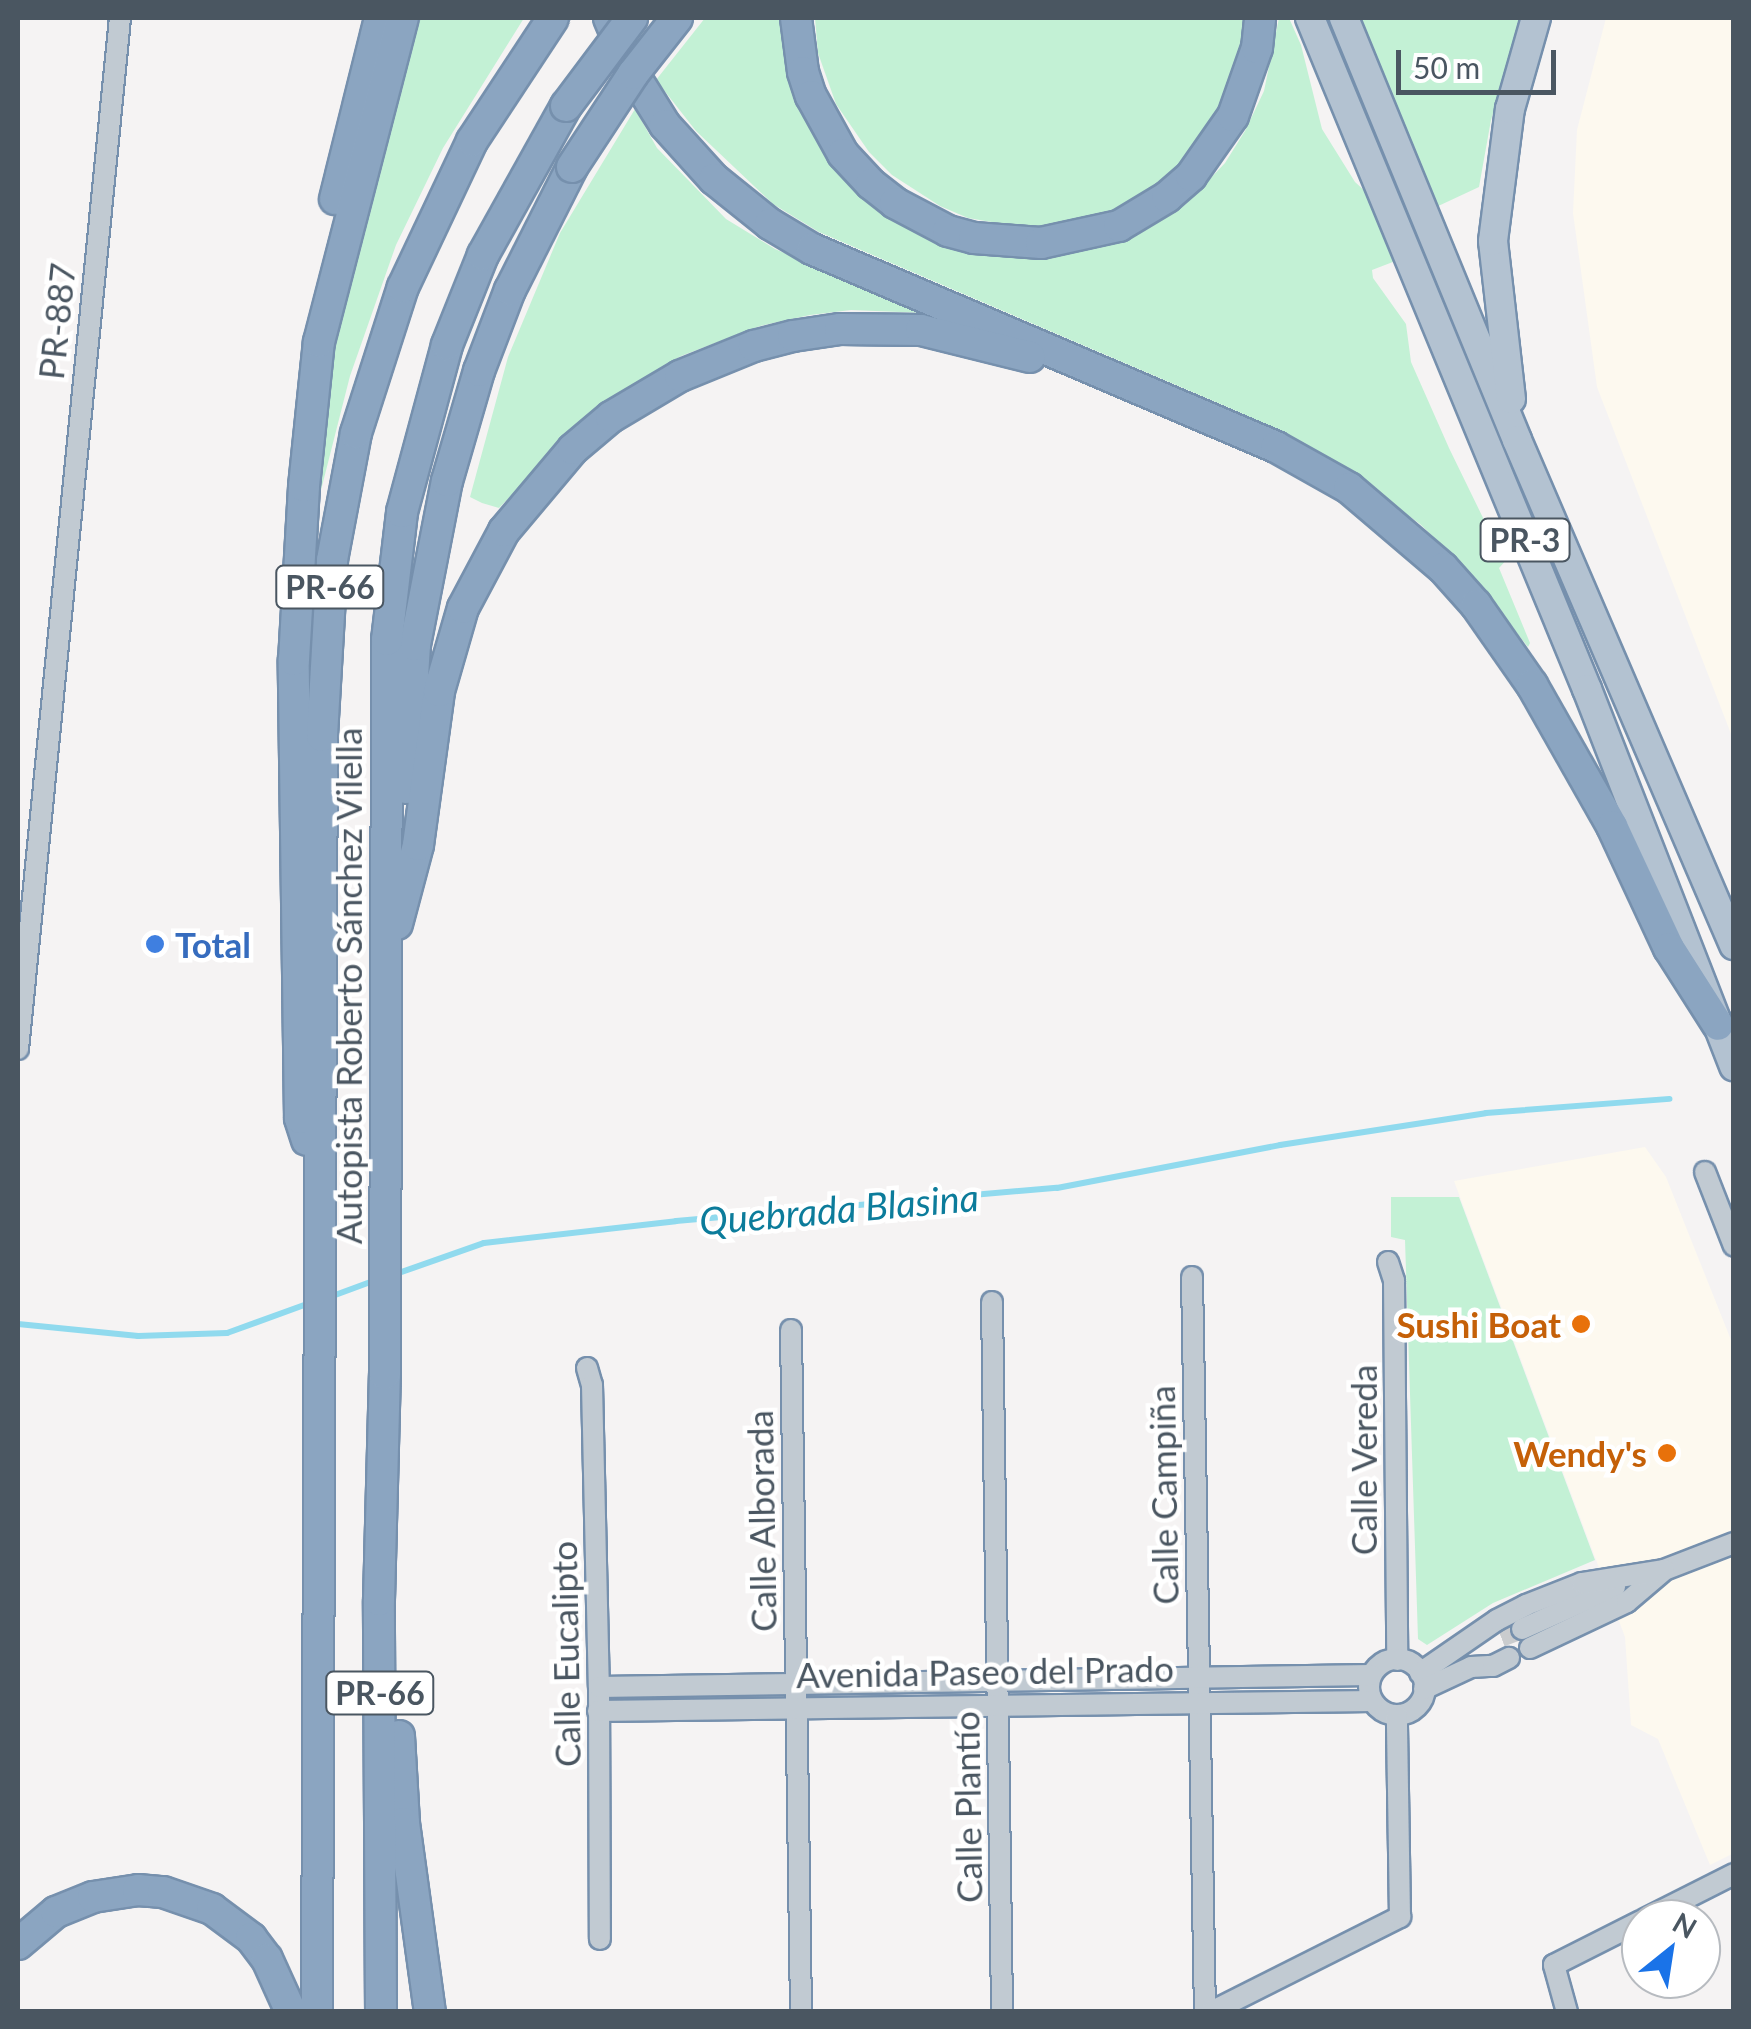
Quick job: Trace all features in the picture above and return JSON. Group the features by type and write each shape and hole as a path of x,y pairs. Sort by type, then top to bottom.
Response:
{"highway":[{"path":"320,1181 300,1118 294,680 304,486 331,220 359,86 380,18"},
{"path":"319,342 403,18"},
{"path":"609,18 632,72 665,125 714,179 770,224 812,249 1130,381 1276,447 1349,488 1454,580 1532,685 1612,826 1669,948 1718,1025"},
{"name":"Autopista Roberto Sánchez Vilella","path":"381,2012 378,1600 385,1374 387,640 402,512 434,384 483,254 566,106 632,18"},
{"path":"386,965 409,758 415,645 446,481 479,371 510,290 572,168 633,74 677,18"},
{"path":"796,18 803,72 812,96 843,154 871,184 895,203 948,231 974,238 1042,243 1118,226 1167,197 1190,176 1233,116 1257,48 1260,18"},
{"name":"Autopista Roberto Sánchez Vilella","path":"318,2012 317,1392 322,736 327,620 342,496 374,367 403,287 472,141 546,28"},
{"path":"386,965 418,845 439,691 463,608 504,532 573,449 611,417 680,376 720,358 780,340 840,330 921,330 1130,381"},
{"path":"378,1600 398,1716 404,1823 430,2012"},
{"path":"18,1944 56,1912 92,1897 138,1890 176,1896 212,1909 250,1938 280,1981 291,2012"}],"main road":[{"name":"PR-3","path":"1310,18 1587,689 1734,1066"},
{"name":"PR-3","path":"1344,18 1517,440 1734,945"},
{"path":"1517,440 1494,240 1510,109 1536,18"}],"street":[{"name":"PR-887","path":"18,1049 24,895 120,18"},
{"path":"1704,1172 1734,1246"},
{"name":"Calle Vereda","path":"1388,1262 1394,1281 1396,1660"},
{"name":"Calle Campiña","path":"1192,1277 1208,2012"},
{"name":"Calle Plantío","path":"992,1302 1002,2012"},
{"name":"Calle Alborada","path":"791,1330 801,2012"},
{"name":"Calle Eucalipto","path":"587,1368 592,1385 600,1686 600,1939"},
{"path":"1422,1681 1406,1661 1382,1664 1371,1675 1372,1701 1382,1712 1397,1715 1418,1705 1422,1681 1497,1620 1582,1583 1664,1570 1734,1543"},
{"path":"1526,1639 1627,1602 1664,1570"},
{"path":"1475,1637 1501,1637"},
{"path":"1422,1681 1471,1666 1493,1666 1510,1658"},
{"name":"Avenida Paseo del Prado","path":"600,1686 1371,1675"},
{"name":"Avenida Paseo del Prado","path":"598,1711 1200,1700 1372,1701"},
{"path":"1208,2012 1400,1917 1397,1715"},
{"path":"1685,1899 1734,1874"},
{"path":"1567,2012 1554,1965 1621,1931"}],"shaded area":[{"path":"1606,18 1733,18 1733,739 1597,387 1573,213 1577,130"},
{"path":"1645,1147 1666,1177 1733,1345 1734,1853 1710,1865 1658,1739 1631,1725 1625,1637 1454,1181"}],"green space":[{"path":"418,18 524,18 443,148 396,245 350,376 318,502 336,326"},
{"path":"705,18 782,18 790,71 818,137 980,252 1016,257 1052,256 1124,240 1186,204 1225,163 1245,131 1264,91 1279,18 1289,18 1301,45 1322,129 1355,182 1378,203 1398,260 1372,270 1373,278 1406,324 1411,362 1449,448 1487,526 1505,545 1509,557 1499,568 1530,643 1528,647 1462,564 1420,524 1324,455 1239,412 819,232 773,204 696,131 656,80"},
{"path":"815,18 1247,18 1245,43 1227,99 1172,178 1130,204 1101,216 1054,226 1021,227 968,218 940,206 892,175 869,152 836,104 818,53"},
{"path":"1357,18 1522,18 1491,120 1479,187 1434,208"},
{"path":"635,109 657,148 726,219 775,249 924,313 851,310 810,315 760,326 681,356 600,404 499,508 482,503 470,497 508,357 560,233"},
{"path":"1391,1197 1459,1197 1595,1560 1493,1603 1427,1645 1418,1639 1405,1240 1391,1237"}],"waterway":[{"name":"Quebrada Blasina","path":"393,1275 484,1243 676,1221 1057,1188 1280,1145 1486,1113 1669,1099"},
{"name":"Quebrada Blasina","path":"327,1298 376,1280"},
{"name":"Quebrada Blasina","path":"18,1324 138,1336 227,1333 310,1303"}],"tunnel":[{"path":"1501,1637 1522,1629"}],"place":[{"name":"Total","path":"155,944"},
{"name":"Sushi Boat","path":"1581,1324"},
{"name":"Wendy's","path":"1667,1453"}]}
